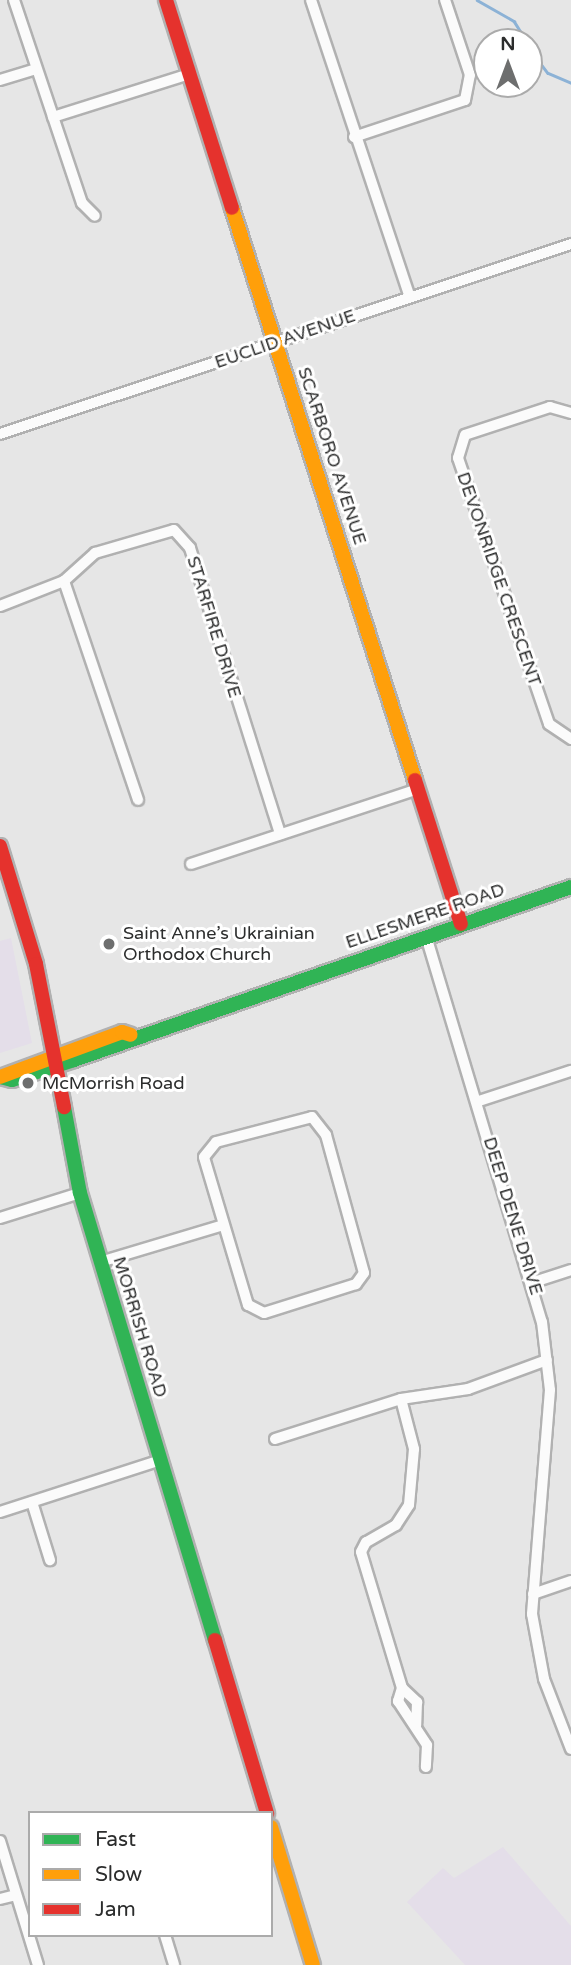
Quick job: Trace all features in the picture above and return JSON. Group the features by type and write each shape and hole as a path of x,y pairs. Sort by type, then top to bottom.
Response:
{"street":[{"path":"14,0 82,203 94,216"},
{"name":"SCARBORO AVENUE","path":"166,0 461,924"},
{"path":"310,0 410,297"},
{"path":"354,136 465,100 470,75 445,0"},
{"path":"0,80 35,69"},
{"path":"53,117 189,74"},
{"name":"EUCLID AVENUE","path":"0,434 571,244"},
{"name":"DEVONRIDGE CRESCENT","path":"571,413 550,407 465,435 458,458 549,724 571,738"},
{"name":"STARFIRE DRIVE","path":"0,606 64,581 95,553 159,532 174,530 184,540 280,834"},
{"path":"64,581 138,800"},
{"path":"191,864 418,789"},
{"name":"MORRISH ROAD","path":"0,846 36,964 80,1193 266,1811"},
{"name":"ELLESMERE ROAD","path":"0,1077 12,1080 53,1061 571,887"},
{"name":"DEEP DENE DRIVE","path":"426,936 534,1282 550,1390 533,1594 544,1679 571,1749"},
{"path":"479,1101 571,1071"},
{"path":"312,1117 326,1135 364,1273 356,1284 264,1313 248,1305 223,1225 203,1166 211,1145 312,1117"},
{"path":"0,1218 80,1193"},
{"path":"100,1262 223,1225"},
{"path":"534,1282 571,1270"},
{"path":"275,1439 401,1399 464,1390 547,1360"},
{"path":"401,1399 414,1449 409,1505 396,1525 366,1542 361,1552 402,1688 403,1714 416,1725 427,1745 426,1767"},
{"path":"0,1512 161,1460"},
{"path":"32,1502 50,1560"},
{"path":"533,1594 571,1581"},
{"path":"402,1688 417,1702 416,1725"},
{"path":"273,1834 313,1965"},
{"path":"0,1841 28,1933"},
{"path":"0,1899 16,1895"},
{"path":"29,1937 38,1965"},
{"path":"166,1937 174,1965"}],"shaded area":[{"path":"11,938 32,1043 0,1053 0,941"},
{"path":"503,1847 571,1926 571,1965 465,1965 407,1902 443,1868 454,1878"}],"waterway":[{"path":"477,0 514,21 518,28"},
{"path":"543,66 548,73 571,83"}],"traffic: fast":[{"path":"0,1077 12,1080 74,1060 571,887"},
{"path":"64,1107 80,1193 215,1640"}],"traffic: slow":[{"path":"232,208 415,780"},
{"path":"0,1077 122,1032 131,1035"},
{"path":"273,1834 313,1965"}],"traffic: jam":[{"path":"166,0 232,208"},
{"path":"415,780 461,924"},
{"path":"0,846 36,964 64,1107"},
{"path":"215,1640 266,1811"}],"place":[{"name":"Saint Anne’s Ukrainian Orthodox Church","path":"109,944"},
{"name":"McMorrish Road","path":"28,1083"}]}
